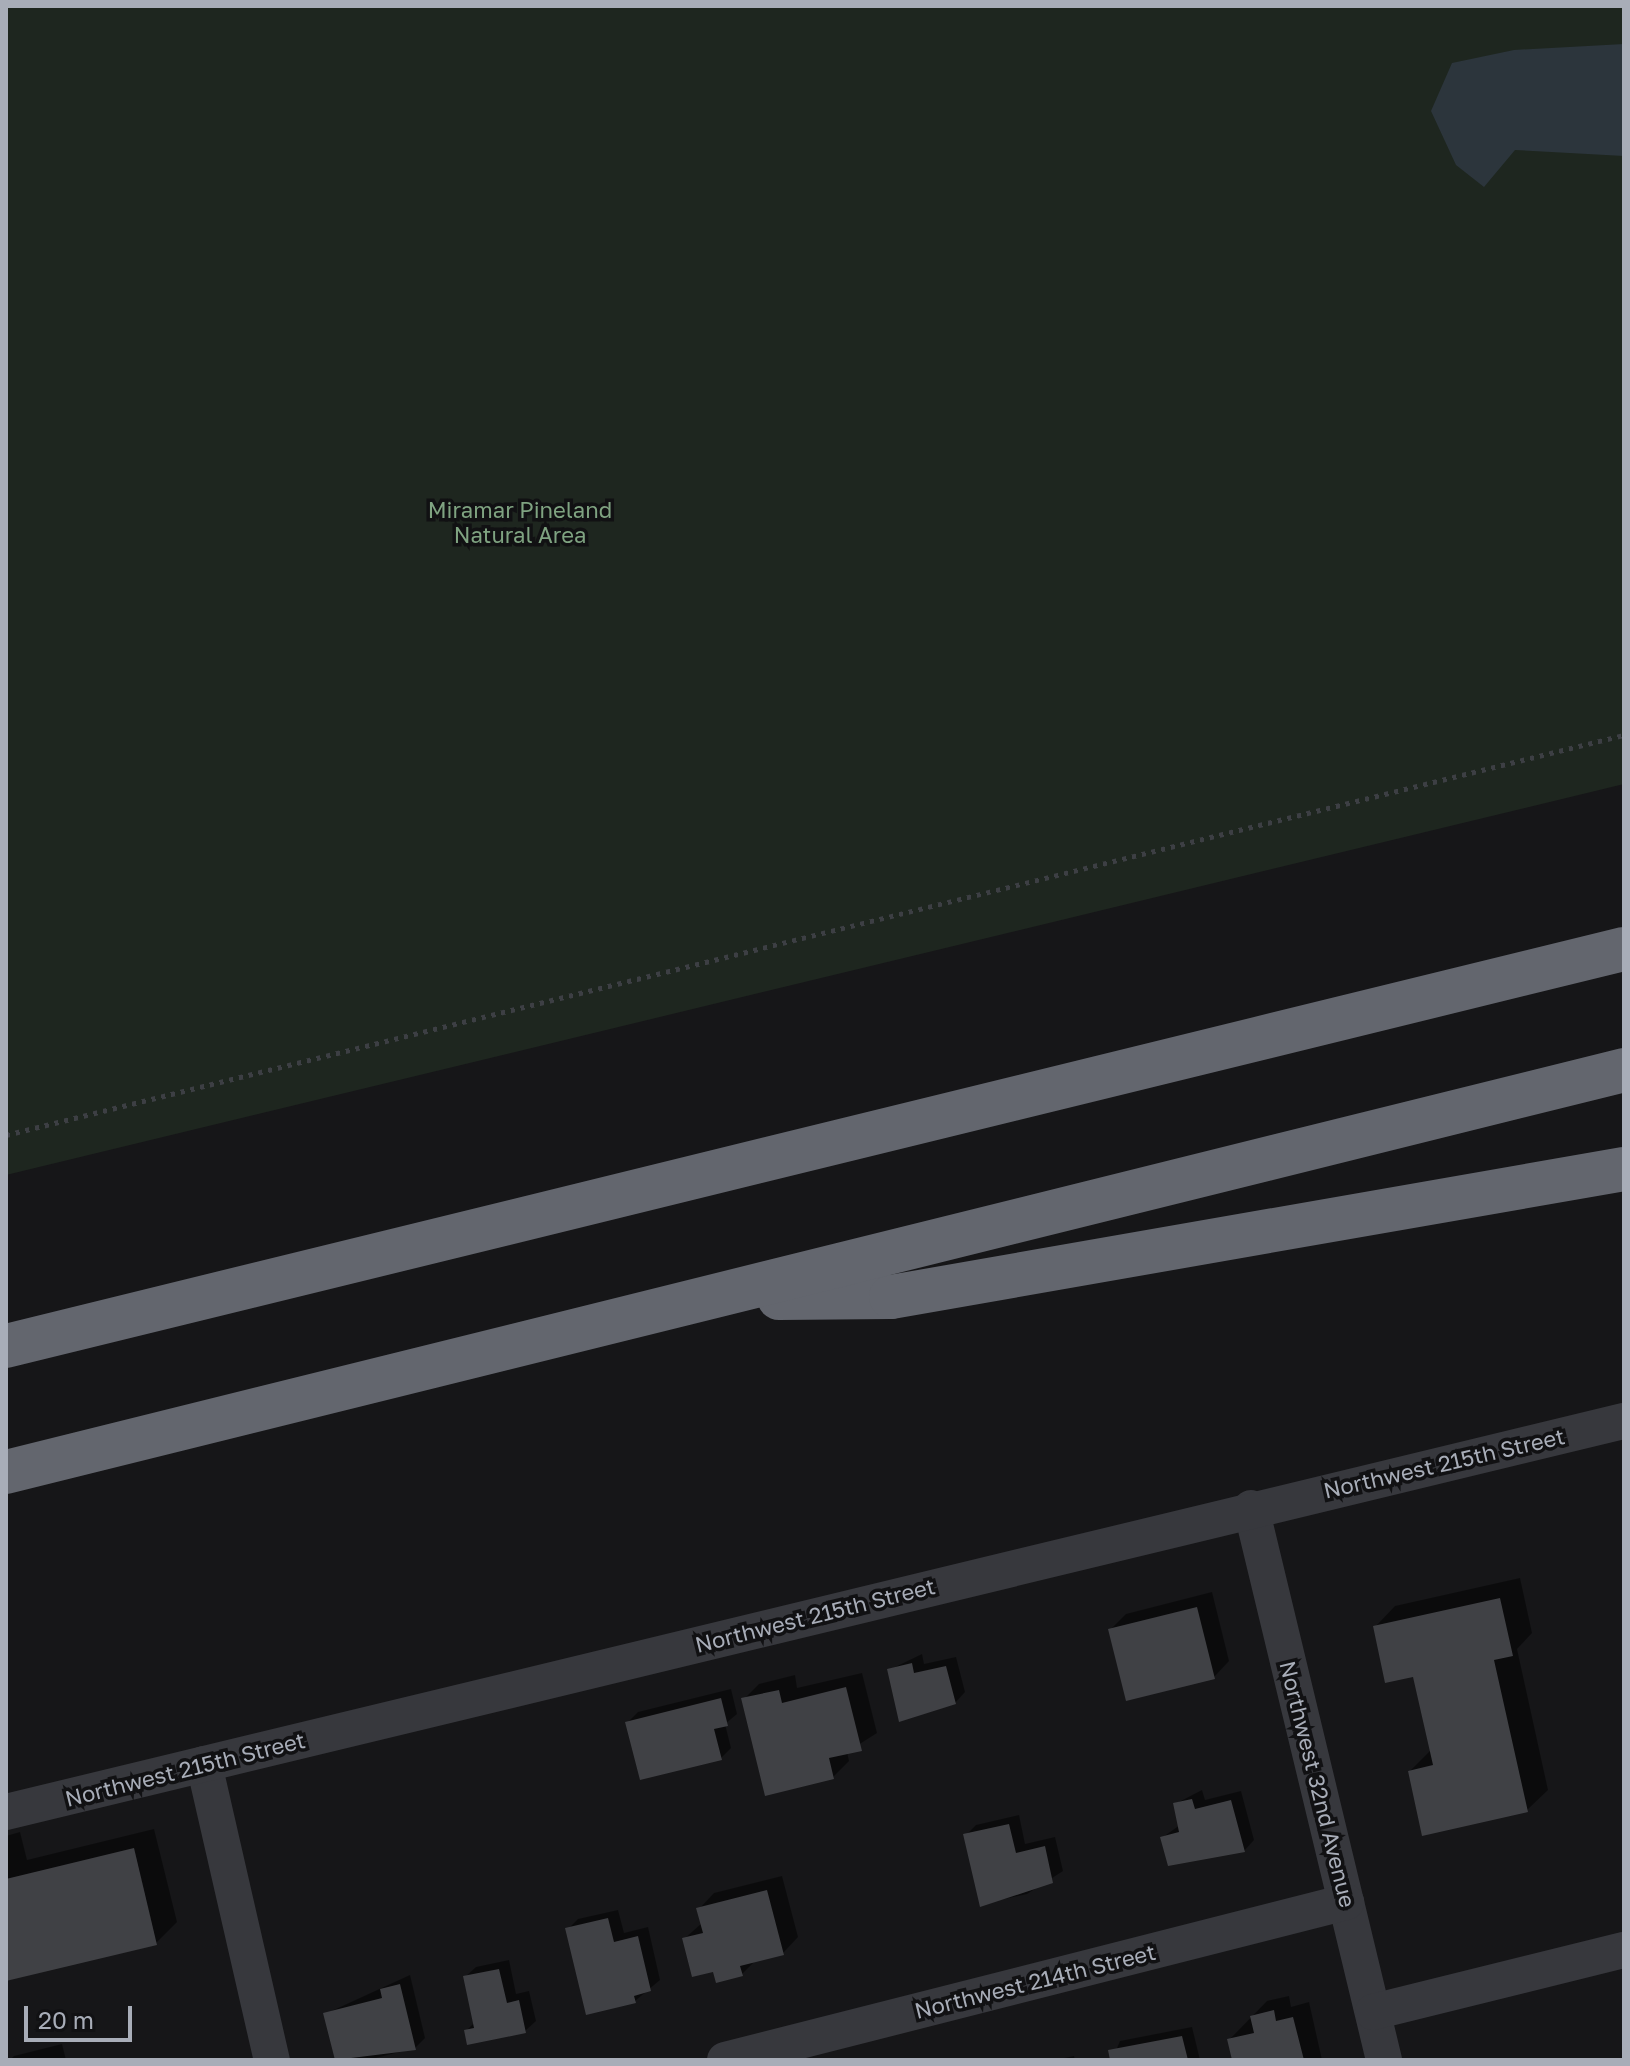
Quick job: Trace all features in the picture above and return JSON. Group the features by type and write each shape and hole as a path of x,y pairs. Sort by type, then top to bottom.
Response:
{"highway":[{"path":"6,1346 1624,949"},
{"path":"6,1472 1624,1070"},
{"path":"704,1299 891,1297 1624,1169"}],"street":[{"name":"Northwest 215th Street","path":"6,1812 1251,1508 1624,1421"},
{"name":"Northwest 32nd Avenue","path":"1251,1508 1384,2060"},
{"path":"204,1764 272,2060"},
{"name":"Northwest 214th Street","path":"725,2060 1346,1902"},
{"path":"1373,2012 1624,1950"}],"path":[{"path":"6,1135 1624,735"}],"green space":[{"name":"Miramar Pineland Natural Area","path":"6,6 1624,6 1624,784 6,1175"}],"shaded area":[{"path":"1624,44 1624,156 1515,150 1484,187 1456,165 1431,111 1452,63 1514,50"}],"building":[{"path":"1500,1598 1513,1656 1494,1660 1528,1812 1422,1836 1408,1771 1433,1765 1413,1677 1385,1683 1373,1626"},
{"path":"1197,1607 1215,1679 1126,1701 1108,1629"},
{"path":"912,1663 914,1673 946,1666 956,1704 899,1722 887,1669"},
{"path":"846,1687 862,1751 829,1758 834,1779 765,1796 741,1698 779,1690 782,1703"},
{"path":"721,1698 728,1726 714,1729 722,1760 640,1780 625,1722"},
{"path":"1192,1799 1195,1809 1231,1800 1245,1852 1168,1866 1160,1837 1179,1832 1173,1803"},
{"path":"1009,1824 1016,1853 1045,1846 1053,1883 980,1907 963,1834"},
{"path":"134,1848 157,1945 6,1981 6,1879"},
{"path":"767,1890 784,1955 740,1966 743,1976 716,1983 713,1972 692,1977 682,1938 703,1933 696,1908"},
{"path":"608,1918 614,1942 638,1936 651,1991 634,1996 636,2003 586,2015 565,1928"},
{"path":"499,1969 507,2003 519,2000 526,2033 467,2045 464,2030 474,2028 463,1976"},
{"path":"400,1984 416,2050 335,2060 323,2013 382,1998 380,1989"},
{"path":"1274,2010 1276,2021 1293,2017 1304,2060 1232,2060 1227,2039 1254,2033 1250,2016"},
{"path":"1182,2036 1188,2060 1110,2060 1108,2050"}]}
